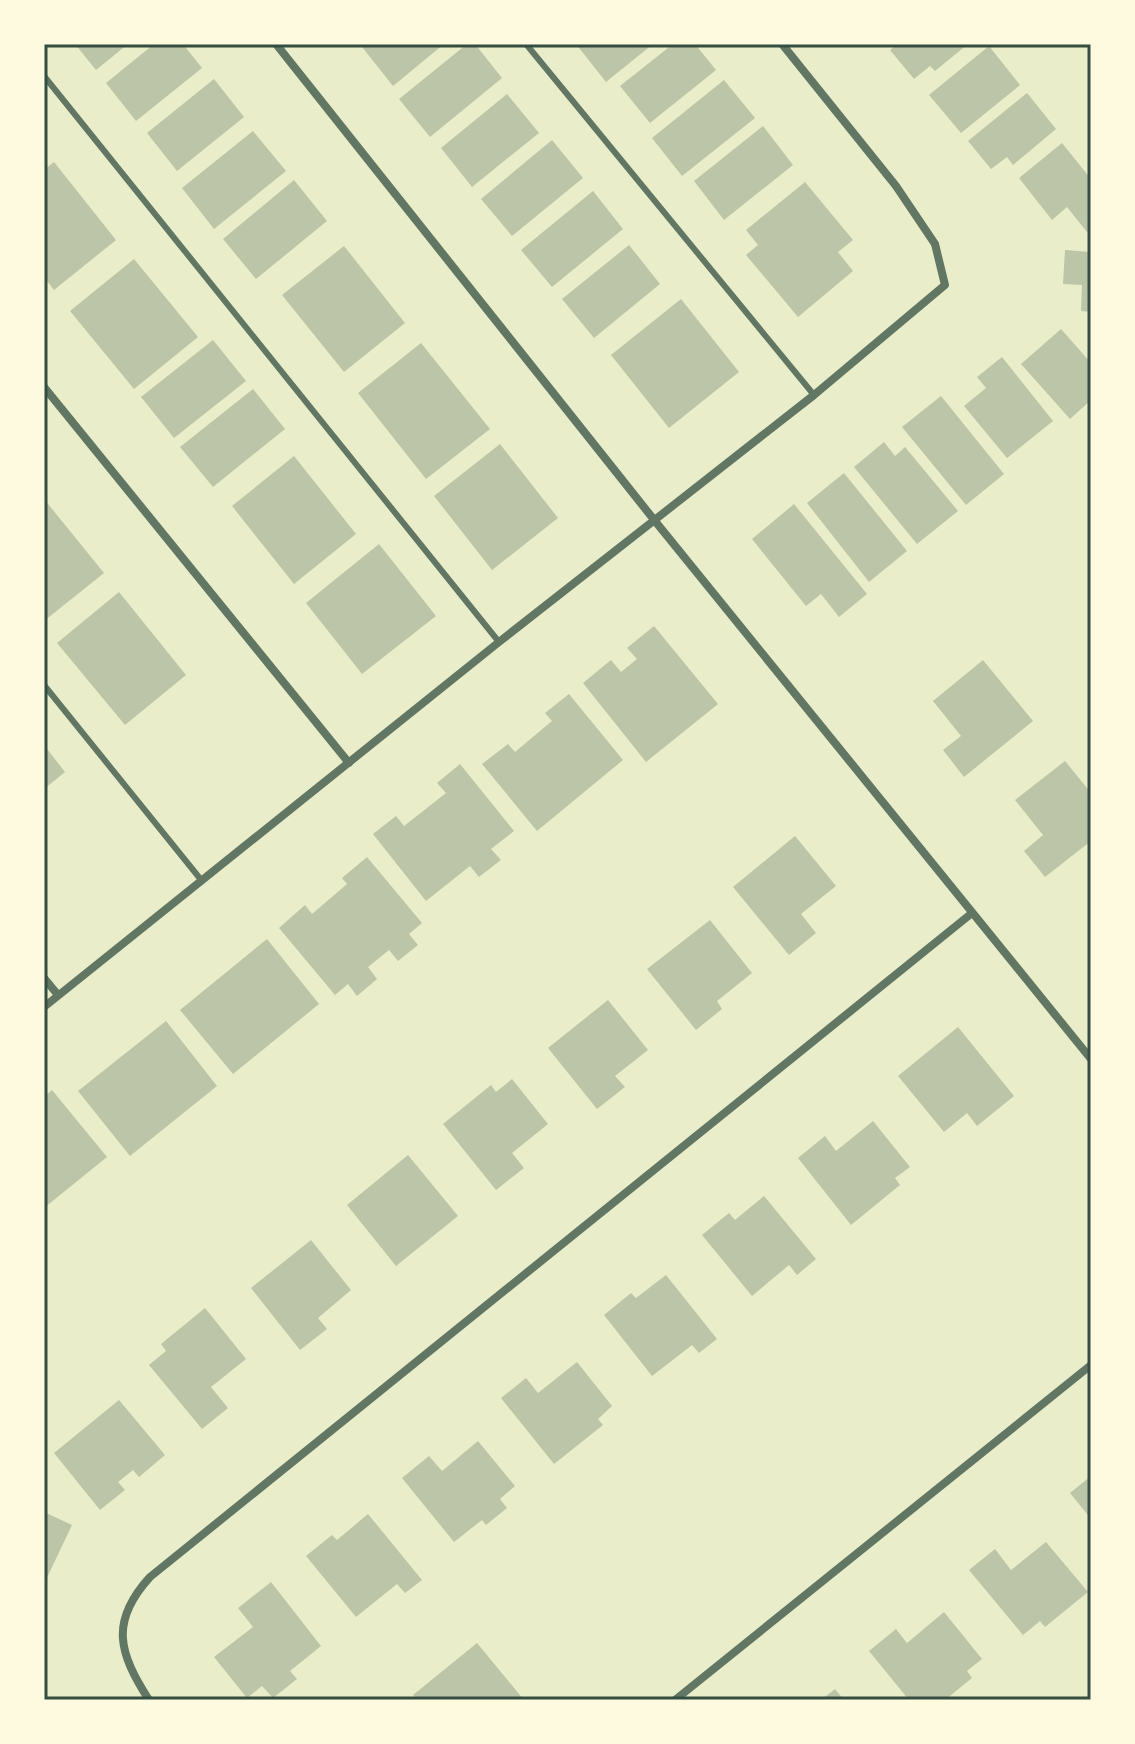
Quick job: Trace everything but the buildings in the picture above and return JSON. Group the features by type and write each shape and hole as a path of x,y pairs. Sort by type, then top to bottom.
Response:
{"street":[{"path":"276,44 655,521 1091,1059"},
{"path":"44,1007 499,642 814,395 945,285 935,244 896,186 782,44"},
{"path":"44,387 349,763"},
{"path":"149,1700 130,1670 121,1632 127,1607 161,1566 972,913"},
{"path":"44,978 58,995"},
{"path":"675,1700 1091,1365"}],"lane":[{"path":"526,44 814,395"},
{"path":"44,76 499,642"},
{"path":"44,685 202,881"}]}
